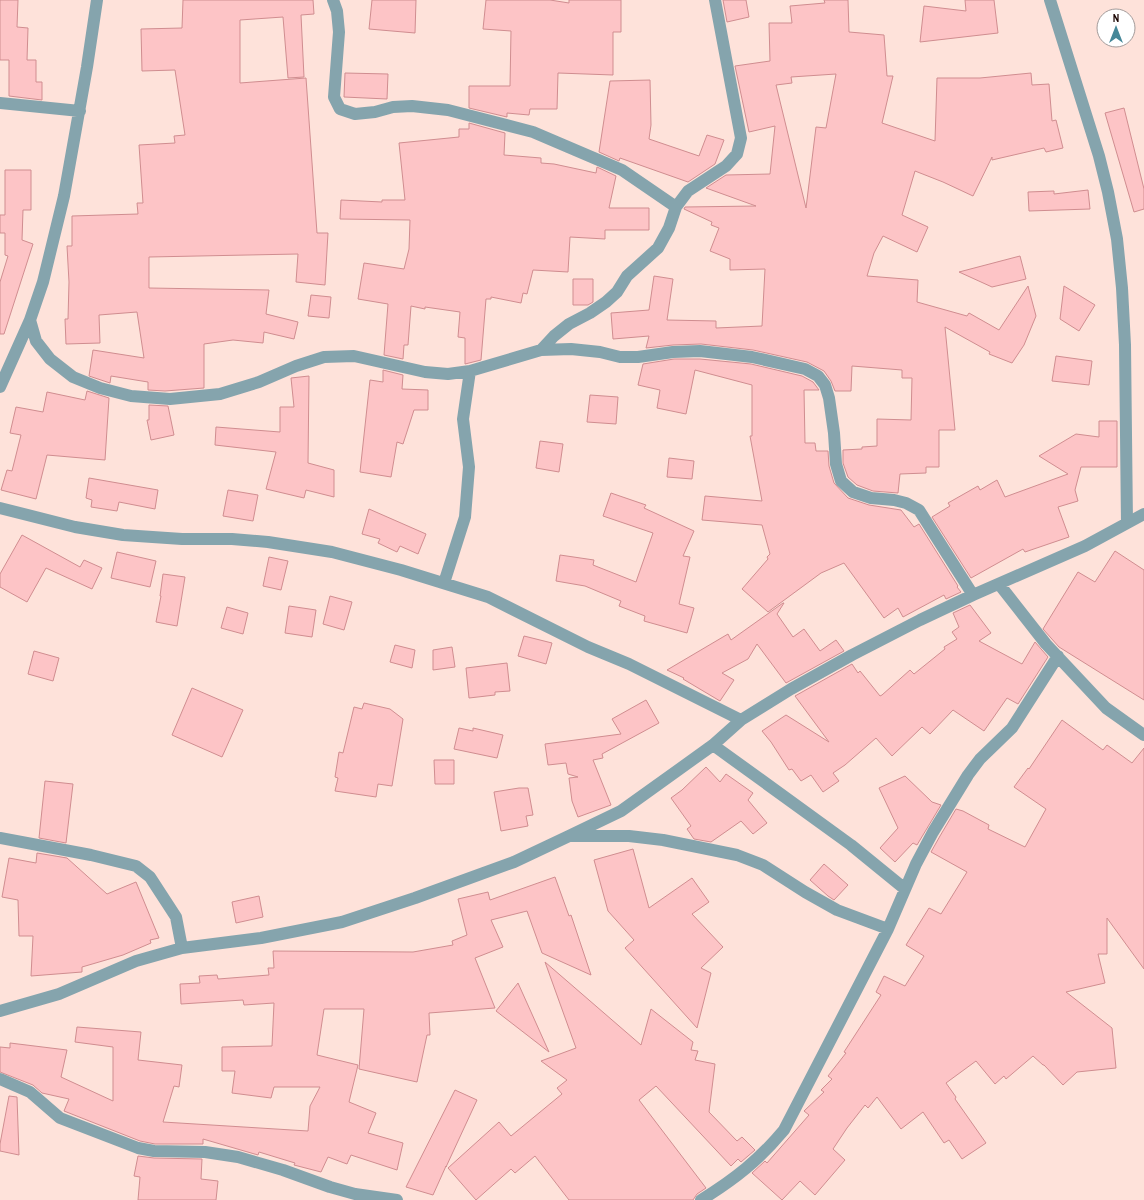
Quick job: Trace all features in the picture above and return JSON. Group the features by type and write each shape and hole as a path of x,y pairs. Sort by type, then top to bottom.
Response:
{"street":[{"path":"0,387 30,320 43,282 62,203 80,111 97,0"},
{"path":"333,0 337,11 339,32 334,97 340,109 355,114 375,112 392,107 412,106 448,110 533,132 622,170 676,207"},
{"path":"541,350 564,328 606,302 617,292 627,276 658,248 669,228 676,207 688,191 726,166 737,154 741,138 715,0"},
{"path":"1050,0 1098,156 1108,192 1117,239 1122,288 1125,345 1127,523"},
{"path":"0,103 80,111"},
{"path":"30,320 36,341 50,359 73,376 100,388 131,396 170,399 220,394 259,382 296,366 324,357 354,356 424,372 448,374 470,371 541,350 571,349 600,352 620,357 638,357 673,352 700,351 752,357 806,369 818,376 825,385 829,398 834,433 836,464 841,481 853,492 871,498 900,501 919,510 973,595"},
{"path":"444,583 465,517 469,466 463,419 470,371"},
{"path":"0,508 75,527 123,535 182,539 232,539 268,542 332,552 401,570 488,598 588,647 629,664 741,720"},
{"path":"0,1011 59,994 136,961 182,948 261,938 342,922 455,884 514,862 620,811 713,745 741,720 791,689 852,655 973,595 1085,546 1144,514"},
{"path":"999,584 1046,644 1106,708 1144,735"},
{"path":"701,1200 735,1178 753,1163 784,1130 888,929 916,864 968,775 980,759 1012,728 1058,656"},
{"path":"713,745 839,836 905,889"},
{"path":"569,836 629,836 663,840 737,855 763,865 837,910 888,929"},
{"path":"0,838 91,855 136,866 150,877 176,917 182,948"},
{"path":"0,1079 30,1092 60,1118 138,1148 154,1151 204,1152 238,1157 355,1194 397,1200"}],"building":[{"path":"0,0 18,0 17,27 28,28 27,60 36,60 36,82 42,82 42,100 9,96 9,60 0,60"},
{"path":"183,0 313,0 314,14 301,15 304,77 288,78 283,17 240,20 240,83 306,78 317,233 328,233 325,285 296,282 298,254 149,257 149,288 269,290 266,314 298,322 294,339 264,332 263,343 233,340 204,344 204,388 165,391 148,390 148,382 111,376 110,383 89,376 93,350 144,358 137,312 99,315 100,343 66,344 65,319 68,319 69,282 67,246 72,246 72,216 138,214 137,203 143,203 139,145 175,143 174,136 185,135 175,70 142,71 141,29 182,28"},
{"path":"372,0 416,0 415,33 369,29"},
{"path":"486,0 550,0 569,3 569,0 621,0 621,32 613,32 613,75 558,73 557,109 530,109 529,115 507,113 507,117 469,108 469,86 510,86 511,31 483,29"},
{"path":"723,0 746,0 749,17 727,22"},
{"path":"824,0 848,0 849,32 884,35 887,76 893,76 882,123 935,141 937,78 980,78 1031,73 1032,85 1049,84 1052,121 1056,120 1063,148 1046,152 1044,148 992,160 992,157 973,196 915,171 902,215 928,227 917,252 883,236 874,253 867,276 918,280 917,302 967,316 969,313 999,330 1028,286 1036,316 1024,345 1012,363 989,354 990,352 945,327 955,430 939,430 939,467 926,467 926,473 900,474 898,493 873,491 857,485 848,477 843,463 843,450 862,449 862,447 877,446 877,419 911,420 912,378 902,378 902,370 852,366 851,391 835,391 831,381 824,371 807,362 753,350 701,344 646,348 649,336 613,339 611,313 649,310 654,276 673,279 667,320 716,321 716,328 762,326 765,269 730,270 730,259 710,251 719,228 711,225 712,222 684,209 685,207 756,206 706,188 726,175 770,174 775,126 749,132 735,66 770,61 769,23 792,23 790,6 825,3","holes":["836,74 826,128 816,127 806,208 776,85 792,83 791,77"]},
{"path":"965,0 994,0 998,33 920,42 924,6 966,11"},
{"path":"345,73 388,74 387,99 344,97"},
{"path":"650,80 651,125 649,139 699,156 707,135 724,140 715,164 688,182 620,158 619,161 599,152 610,81"},
{"path":"1124,108 1144,189 1144,209 1134,212 1105,113"},
{"path":"469,123 505,133 504,155 541,158 541,163 554,164 596,173 597,167 616,176 609,208 649,208 649,230 605,230 605,239 570,237 568,272 533,270 527,294 523,293 521,303 491,297 491,299 486,299 481,360 465,364 465,338 458,337 460,312 425,307 425,309 411,306 408,345 404,345 403,359 384,355 388,304 358,299 364,263 404,269 409,249 410,220 340,219 341,200 382,202 382,200 405,200 399,143 459,137 459,129 469,129"},
{"path":"5,170 31,170 31,210 23,210 22,240 33,244 4,334 0,334 0,282 8,256 5,255 5,233 0,233 0,215 5,215"},
{"path":"1088,190 1090,209 1029,211 1028,192 1054,191 1054,194"},
{"path":"1020,256 1026,279 992,287 959,272"},
{"path":"573,279 593,279 593,302 588,305 573,305"},
{"path":"1064,286 1095,305 1079,331 1060,319"},
{"path":"311,295 331,297 329,318 308,316"},
{"path":"1056,356 1092,361 1089,385 1052,381"},
{"path":"674,359 700,359 751,364 802,376 813,382 819,390 804,390 805,443 815,443 816,451 828,451 829,466 834,483 848,498 869,505 901,510 914,527 919,524 961,592 946,599 944,595 903,617 898,608 884,618 844,563 821,573 768,612 742,589 768,559 767,557 770,554 762,525 702,520 705,496 762,501 750,436 752,436 752,385 695,370 686,414 657,408 660,390 638,385 643,364"},
{"path":"383,370 403,375 402,389 428,390 428,410 414,410 403,444 397,442 391,477 360,472 370,380 383,382"},
{"path":"309,376 308,463 334,470 334,497 306,490 304,498 266,489 276,452 215,445 216,427 280,432 280,407 294,407 291,378"},
{"path":"87,391 109,398 105,460 47,455 36,499 1,490 7,470 12,471 21,435 10,433 16,407 43,412 47,392 85,400"},
{"path":"590,395 618,397 616,424 587,422"},
{"path":"149,405 168,406 174,435 151,440 147,420 149,420"},
{"path":"1099,421 1117,421 1117,467 1081,467 1075,490 1078,501 1058,507 1069,537 1025,552 1023,549 971,578 932,517 950,506 948,503 978,486 980,490 997,480 1005,497 1068,474 1039,456 1076,434 1099,437"},
{"path":"540,441 563,444 559,472 536,468"},
{"path":"669,458 694,461 692,479 667,477"},
{"path":"89,478 158,490 155,509 119,502 117,511 91,507 92,500 86,498"},
{"path":"228,490 258,495 253,521 223,516"},
{"path":"611,493 646,505 644,508 694,531 683,556 690,557 679,604 694,608 687,633 644,621 645,616 619,606 621,601 585,586 556,581 560,555 594,560 593,565 636,582 653,533 603,516"},
{"path":"369,509 426,534 418,554 400,546 397,552 378,543 380,539 362,534"},
{"path":"22,535 80,567 84,560 102,568 92,589 46,568 27,602 0,587 0,574"},
{"path":"1115,551 1144,570 1144,700 1059,647 1043,629 1078,572 1095,582"},
{"path":"117,552 156,561 150,587 111,578"},
{"path":"269,557 288,561 281,590 263,586"},
{"path":"163,574 185,577 177,626 156,622"},
{"path":"330,596 352,602 344,630 323,624"},
{"path":"783,603 777,614 793,637 804,629 820,651 836,640 844,651 786,683 757,644 748,659 722,673 734,680 720,701 683,679 684,678 667,670 728,634 731,640"},
{"path":"970,605 991,633 979,641 1022,664 1035,642 1048,657 1018,704 1007,698 984,731 953,710 930,734 922,727 892,756 876,738 845,765 833,773 839,781 823,792 811,775 801,781 792,769 789,770 762,731 786,715 829,742 795,696 852,664 858,673 860,671 880,696 882,695 910,670 914,674 945,649 944,647 957,639 952,632 959,627 953,613"},
{"path":"289,606 316,610 312,637 285,633"},
{"path":"227,607 248,613 243,634 221,628"},
{"path":"524,636 552,643 546,664 518,656"},
{"path":"395,645 415,650 412,668 390,662"},
{"path":"452,647 455,667 433,670 433,650"},
{"path":"34,651 59,658 53,681 28,674"},
{"path":"507,663 510,691 495,692 495,695 469,698 466,668"},
{"path":"192,688 243,710 222,757 172,735"},
{"path":"646,700 659,723 602,754 603,758 593,760 611,805 578,817 572,801 569,778 578,777 568,774 566,763 548,765 545,744 621,734 612,719"},
{"path":"364,703 390,709 403,719 392,786 378,784 376,797 335,791 338,778 335,777 339,752 343,753 354,707 362,709"},
{"path":"1062,720 1103,750 1107,745 1132,763 1144,748 1144,969 1107,918 1107,954 1098,954 1105,983 1066,992 1112,1028 1116,1068 1077,1072 1063,1085 1033,1056 1006,1079 1004,1076 995,1084 976,1061 946,1083 956,1097 955,1099 986,1143 962,1159 949,1140 944,1143 923,1112 901,1129 877,1097 868,1108 865,1105 833,1149 845,1160 815,1195 800,1181 782,1200 752,1173 765,1161 767,1163 809,1115 804,1111 824,1092 821,1090 832,1079 828,1076 846,1053 844,1052 881,995 876,992 884,976 905,986 924,956 906,945 929,908 941,914 967,872 931,852 940,836 956,809 963,811 989,825 988,829 1025,847 1046,809 1014,787 1028,768 1029,769"},
{"path":"459,728 473,731 473,728 503,735 497,758 454,749"},
{"path":"434,760 454,760 454,784 435,784"},
{"path":"706,767 720,782 726,774 753,793 748,800 767,823 753,834 741,821 711,842 694,839 687,829 691,826 671,798 682,790"},
{"path":"905,776 932,802 941,805 917,845 913,843 895,862 880,848 898,828 879,788"},
{"path":"45,781 73,784 66,843 39,838"},
{"path":"528,788 533,815 526,816 528,826 501,831 494,792"},
{"path":"633,849 649,908 692,878 709,902 692,914 723,947 701,968 711,973 697,1028 625,948 634,940 608,911 594,860"},
{"path":"37,853 67,858 107,894 136,882 159,938 150,940 151,943 123,955 82,967 82,972 31,976 33,936 19,936 18,900 2,897 9,858 36,863"},
{"path":"824,864 848,885 834,900 810,880"},
{"path":"555,877 569,916 571,915 591,975 542,953 527,911 491,920 503,947 475,958 495,1008 429,1013 430,1035 427,1035 417,1082 359,1069 364,1009 324,1009 317,1055 358,1065 349,1102 376,1113 368,1133 403,1143 397,1170 351,1155 347,1164 328,1157 321,1172 294,1165 295,1163 259,1152 258,1155 203,1139 203,1144 155,1144 140,1141 64,1111 69,1099 42,1093 33,1085 0,1072 0,1047 10,1048 10,1043 67,1050 61,1077 113,1101 113,1047 75,1042 77,1027 141,1032 138,1060 182,1065 179,1087 174,1086 163,1122 308,1131 310,1106 320,1087 274,1087 271,1098 232,1093 235,1071 222,1071 222,1047 272,1046 274,1003 244,1005 243,1000 181,1004 180,984 200,983 199,976 217,975 218,979 269,975 268,968 274,968 273,951 413,952 453,945 452,941 467,935 458,899 488,892 490,900"},
{"path":"259,896 263,917 236,923 232,902"},
{"path":"545,962 641,1045 651,1009 693,1042 691,1050 698,1051 695,1060 715,1064 709,1112 737,1141 742,1137 755,1150 741,1162 738,1159 731,1166 656,1086 639,1100 706,1188 697,1194 693,1200 569,1200 535,1156 515,1173 511,1169 476,1200 448,1168 499,1122 511,1136 562,1094 557,1088 567,1080 541,1061 576,1048"},
{"path":"518,983 549,1052 496,1011"},
{"path":"455,1090 477,1100 433,1195 406,1187"},
{"path":"9,1096 17,1097 19,1155 0,1151"},
{"path":"138,1156 154,1158 202,1159 201,1179 218,1181 216,1200 138,1200 140,1177 134,1176"}]}
